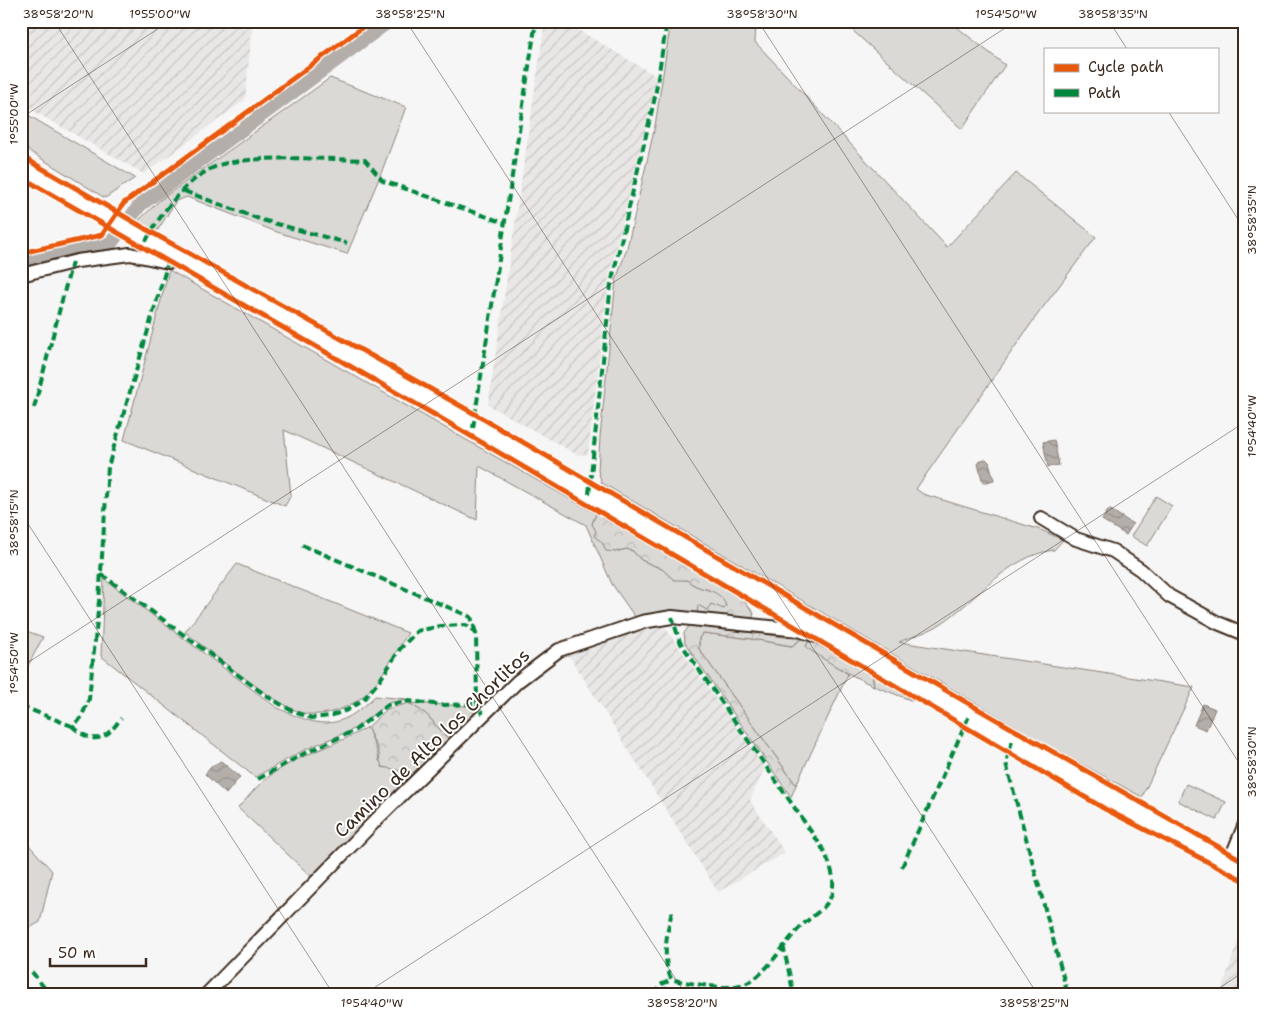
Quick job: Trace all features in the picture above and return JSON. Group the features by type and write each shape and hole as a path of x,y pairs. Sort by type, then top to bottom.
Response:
{"highway":[{"path":"21,168 590,494 852,649 1237,867"}],"street":[{"path":"21,275 77,261 130,254 168,262 180,260"},
{"path":"1041,518 1076,539 1113,551 1134,565 1170,596 1218,623 1245,634"},
{"name":"Camino de Alto los Chorlitos","path":"206,995 377,819 518,681 559,650 642,622 672,617 799,630 852,649"},
{"path":"1237,867 1245,824"}],"shaded area":[{"path":"21,21 253,21 245,100 144,174 21,104"},
{"path":"545,21 563,21 658,77 609,277 588,454 578,455 488,405"},
{"path":"659,625 666,629 765,768 750,800 785,853 718,892 568,654"},
{"path":"1242,928 1245,931 1245,995 1220,995"}],"green space":[{"path":"671,21 756,21 755,42 947,247 1016,173 1096,237 1035,318 916,489 923,494 1041,530 1063,540 1054,550 1022,560 1008,569 956,613 937,626 899,642 1194,687 1142,797 1049,746 602,483 598,471 600,437 616,280 627,248 655,126"},
{"path":"842,21 949,21 1005,65 962,129"},
{"path":"330,78 406,107 380,176 347,254 277,232 187,197 176,201 156,233 137,222 160,200"},
{"path":"21,111 135,178 105,198 21,146"},
{"path":"169,270 596,514 592,524 615,552 626,549 633,551 641,560 662,569 674,579 687,580 698,587 715,592 723,599 726,606 724,609 707,610 697,616 637,620 612,584 586,525 479,466 477,520 284,430 291,495 285,506 124,440"},
{"path":"1156,496 1172,506 1147,546 1131,536"},
{"path":"596,514 743,600 754,613 752,620 697,616 698,605 707,610 711,604 724,609 726,606 719,595 714,592 698,587 687,580 674,580 662,569 641,560 633,551 626,549 615,552 606,551 602,542 594,536 596,531 592,524"},
{"path":"237,564 408,633 381,676 361,698 328,713 307,714 295,710 245,679 185,632"},
{"path":"104,579 276,707 291,714 317,722 328,723 350,716 375,696 406,699 389,703 354,729 306,749 255,777 101,656"},
{"path":"690,625 801,639 792,646 703,633 699,638 699,649 796,785 791,797 685,643 684,633"},
{"path":"21,629 43,637 21,679"},
{"path":"703,633 791,646 801,639 809,640 806,647 848,674 796,785 699,649 699,638"},
{"path":"809,640 872,675 874,686 839,668 806,647"},
{"path":"872,675 913,701 874,686"},
{"path":"409,703 469,706 476,716 451,742 426,714"},
{"path":"409,703 426,714 451,742 417,776 404,777 398,770 382,767 378,749 368,727 387,709"},
{"path":"368,727 379,761 417,776 314,879 238,808 273,773 299,758"},
{"path":"1186,784 1226,802 1217,820 1178,801"},
{"path":"21,836 52,871 40,922 21,933"}],"water":[{"path":"1054,440 1059,465 1048,467 1043,442"},
{"path":"986,459 989,462 994,480 983,483 978,464 981,460"},
{"path":"1109,509 1133,524 1126,535 1102,520"},
{"path":"1203,704 1215,709 1206,730 1194,725"},
{"path":"221,761 240,777 226,794 205,774 212,766"}],"waterway":[{"path":"21,263 111,243 140,205 389,21"}],"marked path":[{"path":"473,428 536,21"},
{"path":"589,494 611,284 655,97 667,21"},
{"path":"146,241 168,207 199,176 211,168 223,164 256,159 312,158 365,160 383,181 505,223"},
{"path":"184,191 262,220 347,243"},
{"path":"34,408 72,262"},
{"path":"21,706 72,726 81,718 89,699 99,601 108,467 168,262"},
{"path":"302,545 471,617 476,633"},
{"path":"101,574 268,697 294,712 312,718 330,716 347,710 363,700 380,680 400,649 417,631 441,626 466,625 476,633 477,704 483,714"},
{"path":"672,617 680,642 821,846 829,863 833,887 830,898 825,905 792,936 770,964 754,979 738,986 719,987 672,980 666,955 668,928 672,912"},
{"path":"258,779 305,753 354,731 388,705 408,701 443,705 477,704"},
{"path":"902,867 969,716"},
{"path":"72,726 87,736 99,738 110,731 121,718"},
{"path":"1012,741 1006,763 1068,995"},
{"path":"783,945 794,995"},
{"path":"32,972 50,995"},
{"path":"655,995 662,984 672,980"},
{"path":"666,981 666,995"}],"cycle path":[{"path":"21,253 102,235 124,203 371,21"},
{"path":"21,156 151,232 475,414 966,702 1245,862"},
{"path":"21,177 435,415 1105,809 1245,881"}]}
